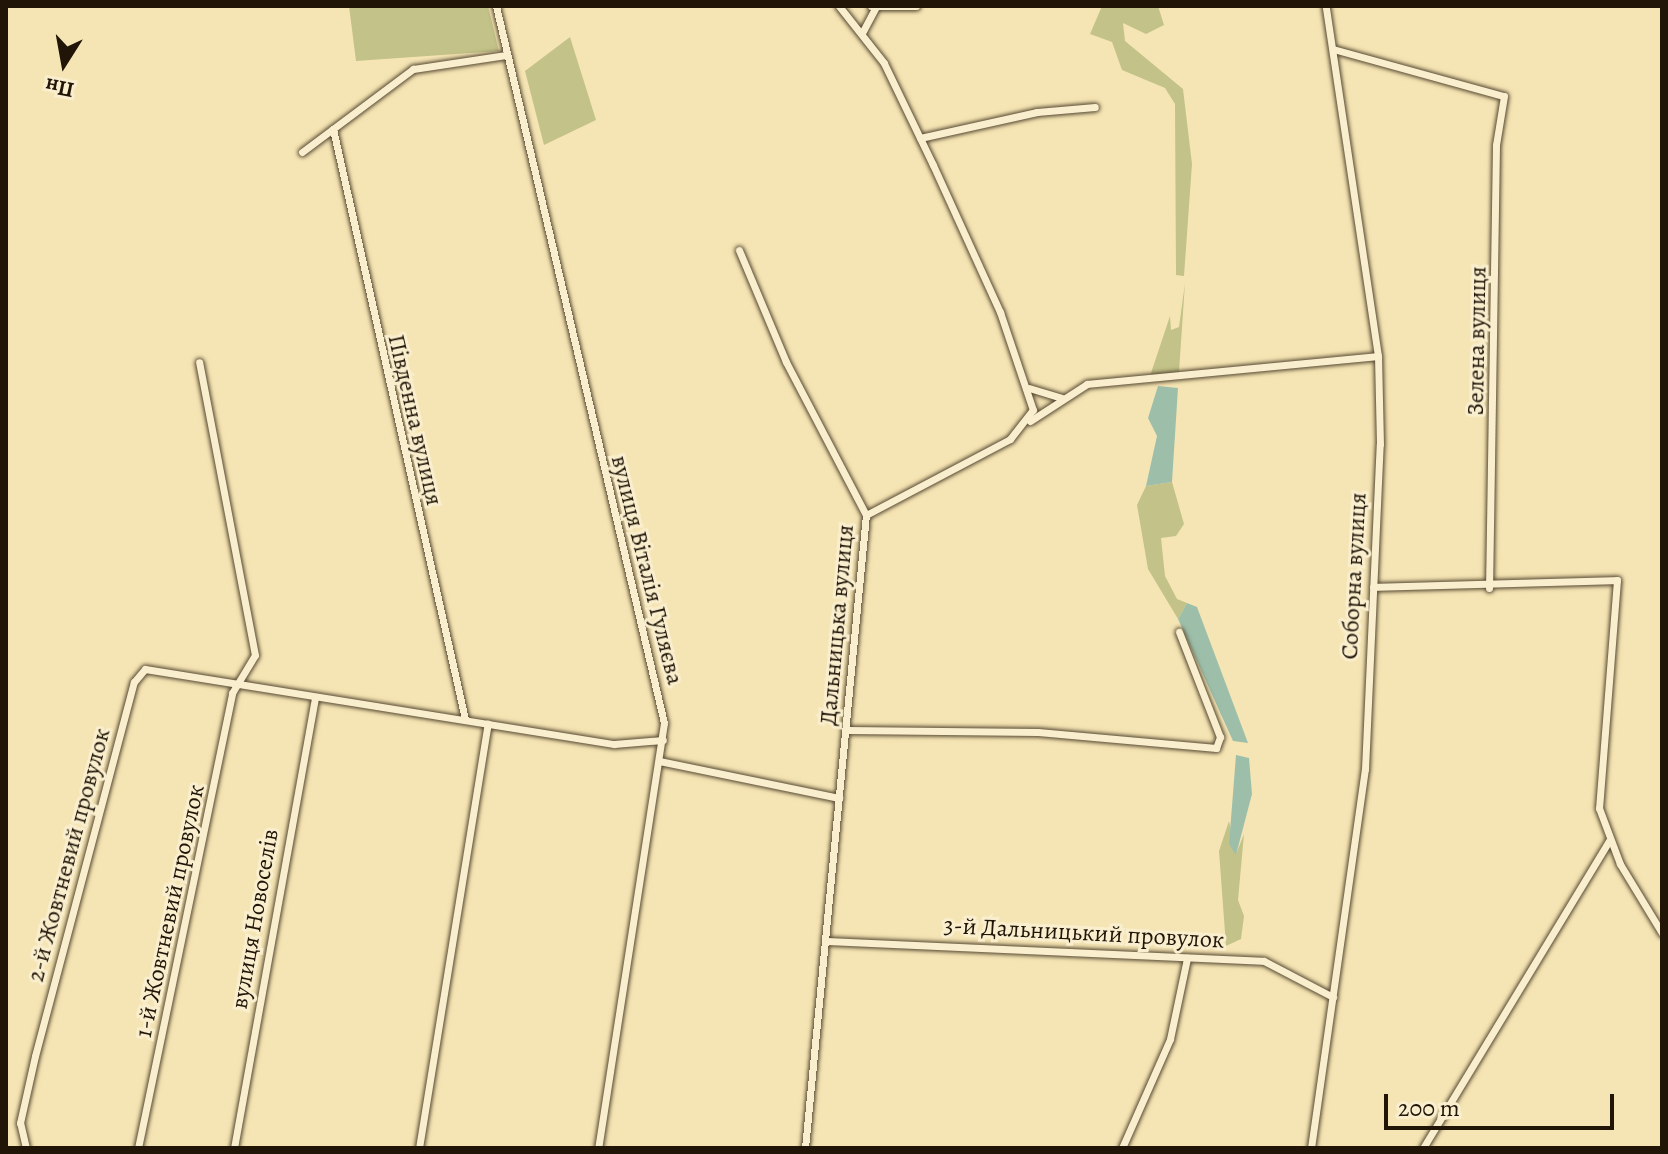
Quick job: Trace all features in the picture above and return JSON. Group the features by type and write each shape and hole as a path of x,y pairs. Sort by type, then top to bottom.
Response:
{"street":[{"name":"вулиця Віталія Гуляєва","path":"496,6 663,740 598,1148"},
{"path":"839,6 862,33 920,138 1029,388 1030,421"},
{"path":"862,33 873,7 916,6"},
{"name":"Соборна вулиця","path":"1311,1148 1365,769 1378,356 1326,6"},
{"name":"Зелена вулиця","path":"1333,49 1504,96 1496,145 1489,588"},
{"path":"302,152 413,69 506,55"},
{"path":"920,138 1037,112 1095,107"},
{"name":"Південна вулиця","path":"333,129 465,719"},
{"path":"739,250 806,404 866,515"},
{"name":"Дальницька вулиця","path":"805,1148 866,515 1010,439 1062,398 1087,384 1378,356"},
{"path":"199,362 255,646 239,683 614,744 663,740"},
{"path":"1029,388 1062,398"},
{"path":"1373,587 1489,588 1617,580 1599,808 1609,841 1662,933"},
{"path":"847,730 1038,732 1216,748 1220,737 1179,632"},
{"name":"2-й Жовтневий провулок","path":"26,1148 20,1123 35,1056 134,682 145,669 239,683"},
{"name":"1-й Жовтневий провулок","path":"138,1148 239,683"},
{"name":"вулиця Новоселів","path":"234,1148 315,697"},
{"path":"419,1148 488,724"},
{"path":"659,761 839,798"},
{"path":"1423,1148 1609,841"},
{"name":"3-й Дальницький провулок","path":"825,941 1271,963 1333,997"},
{"path":"1122,1148 1170,1039 1187,958"}],"shaded area":[{"path":"349,6 488,6 499,51 356,61"},
{"path":"1102,6 1158,6 1164,25 1146,34 1123,23 1125,41 1183,89 1192,164 1184,276 1176,275 1175,104 1165,88 1122,70 1112,42 1090,34"},
{"path":"570,37 596,120 544,145 525,71"},
{"path":"1185,283 1179,372 1150,376 1170,316 1171,330 1179,327"},
{"path":"1158,386 1178,388 1172,482 1146,486 1157,436 1148,418"},
{"path":"1172,482 1184,524 1176,536 1161,538 1165,576 1177,599 1187,603 1178,619 1148,569 1137,505 1146,486"},
{"path":"1187,603 1197,607 1248,743 1233,741 1178,619"},
{"path":"1236,755 1249,758 1252,794 1236,855 1229,844"},
{"path":"1229,821 1236,854 1244,834 1238,900 1244,916 1241,939 1226,946 1219,851"}]}
